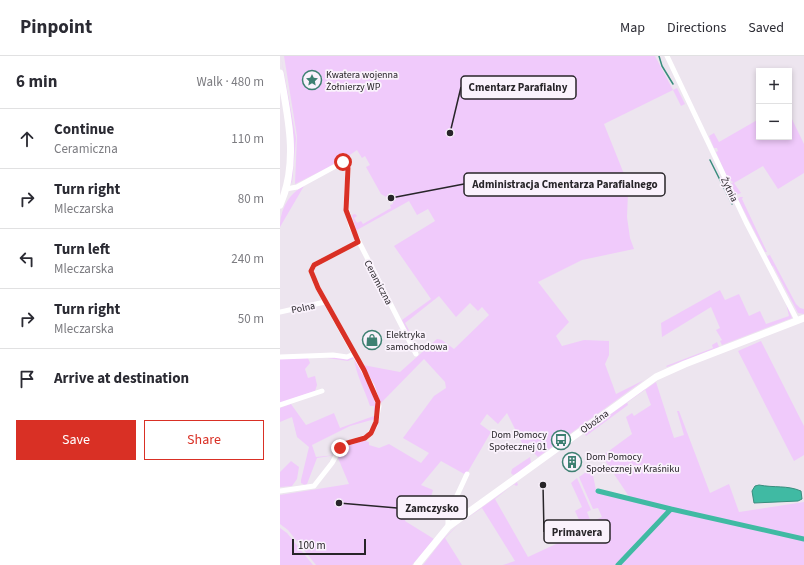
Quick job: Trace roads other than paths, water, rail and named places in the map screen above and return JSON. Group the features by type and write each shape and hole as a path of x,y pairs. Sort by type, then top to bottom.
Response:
{"street":[{"name":"Żytnia","path":"667,56 746,222 801,319"},
{"path":"280,73 290,137 290,167 286,190 280,205"},
{"name":"Ceramiczna","path":"286,190 297,187 343,162 348,168 346,210 358,242 416,354"},
{"path":"280,491 314,486 332,464 342,445 367,437 376,422 378,400 364,370 325,302 311,274 311,268 316,263 358,242"},
{"name":"Polna","path":"280,312 325,302"},
{"name":"Oboźna","path":"417,565 448,528 656,377 801,319"},
{"path":"280,357 333,355 347,357 354,354"},
{"path":"280,405 322,392"},
{"path":"448,528 448,515 467,474"}],"waterway":[{"path":"659,56 662,66 673,84"},
{"path":"710,160 732,204"},
{"path":"598,491 671,509"},
{"path":"618,565 671,509 804,539"}],"place":[{"name":"Kwatera wojenna Żołnierzy WP","path":"312,80"},
{"name":"Cmentarz Parafialny","path":"450,133"},
{"name":"Administracja Cmentarza Parafialnego","path":"391,198"},
{"name":"Elektryka samochodowa","path":"372,340"},
{"name":"Dom Pomocy Społecznej 01","path":"561,440"},
{"name":"Dom Pomocy Społecznej w Kraśniku","path":"572,462"},
{"name":"Primavera","path":"543,485"},
{"name":"Zamczysko","path":"339,503"}]}
